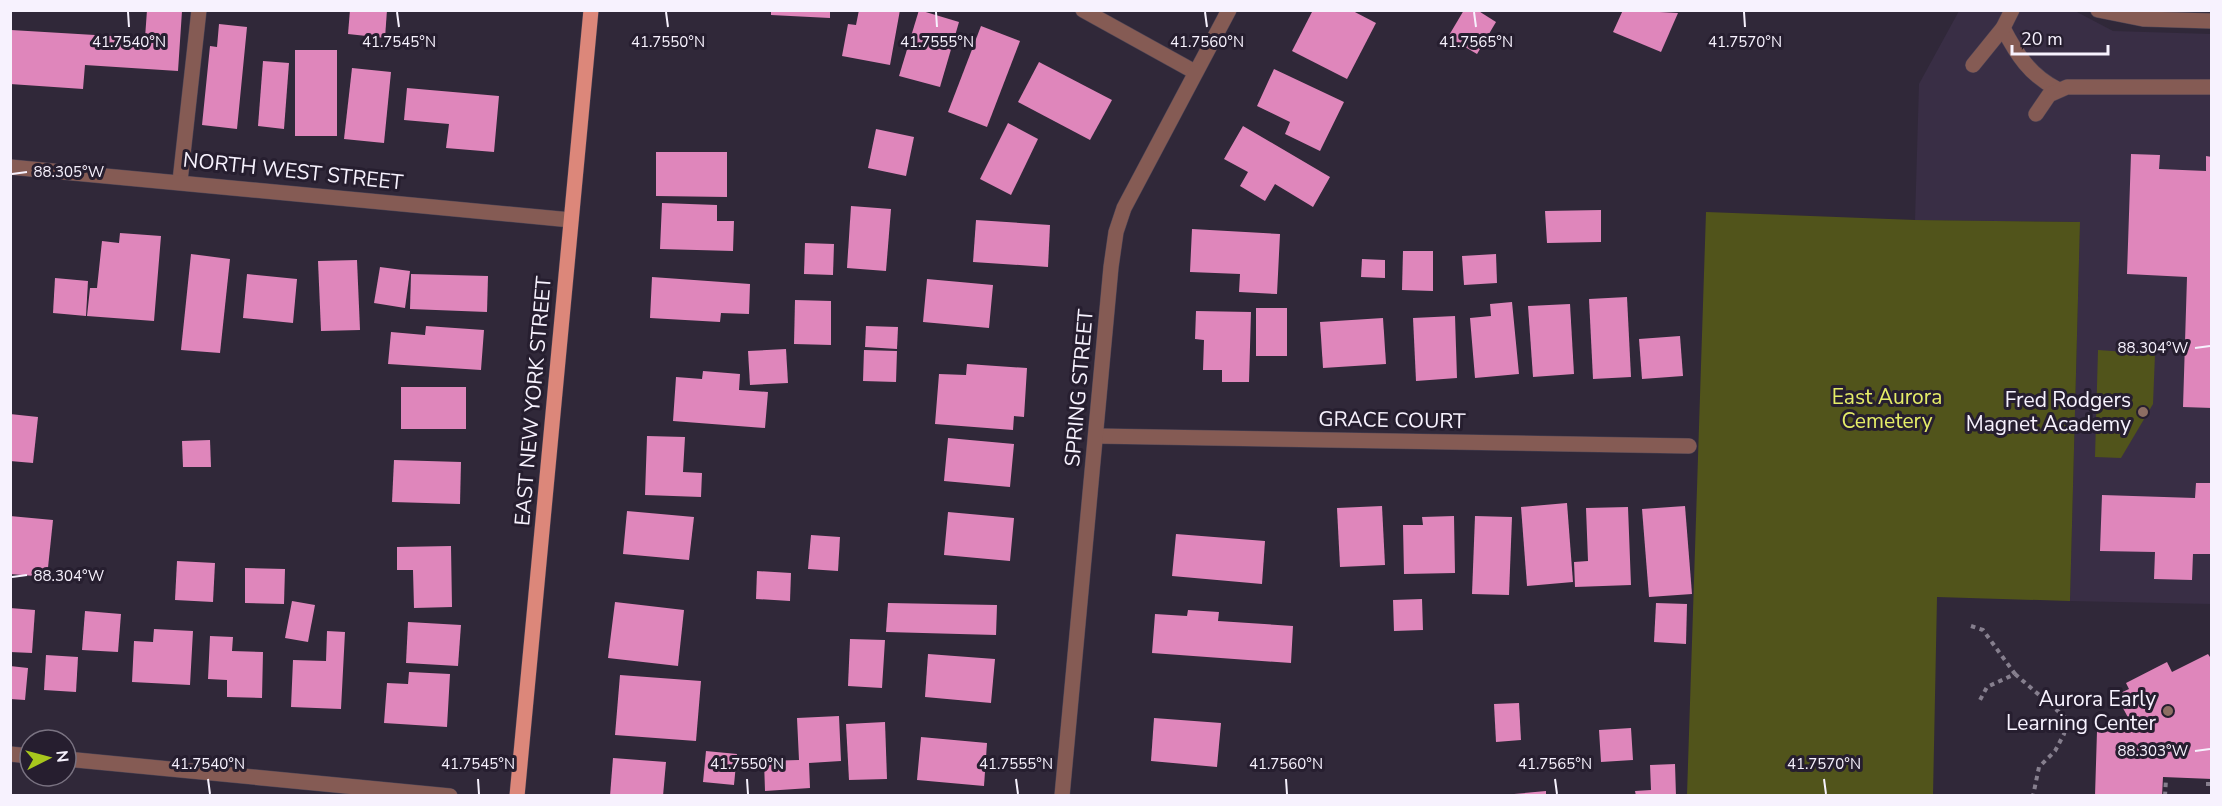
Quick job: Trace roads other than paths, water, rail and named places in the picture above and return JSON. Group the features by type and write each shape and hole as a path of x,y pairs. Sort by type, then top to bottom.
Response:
{"main road":[{"name":"EAST NEW YORK STREET","path":"517,795 591,10"}],"street":[{"path":"180,181 199,10"},
{"path":"1083,10 1195,72"},
{"name":"SPRING STREET","path":"1062,795 1116,232 1124,208 1229,10"},
{"path":"1973,65 2004,28 2012,10"},
{"path":"2098,10 2143,19 2211,21"},
{"path":"2004,28 2025,65 2034,75 2057,89"},
{"path":"2036,114 2042,104 2057,89 2078,86 2211,87"},
{"name":"NORTH WEST STREET","path":"10,167 180,181 571,220"},
{"name":"GRACE COURT","path":"1095,436 1689,446"},
{"path":"78,760 450,795"}],"place":[{"name":"Fred Rodgers Magnet Academy","path":"2143,412"},
{"name":"Aurora Early Learning Center","path":"2168,711"}],"park label":[{"name":"East Aurora Cemetery","path":"1887,409"}]}
